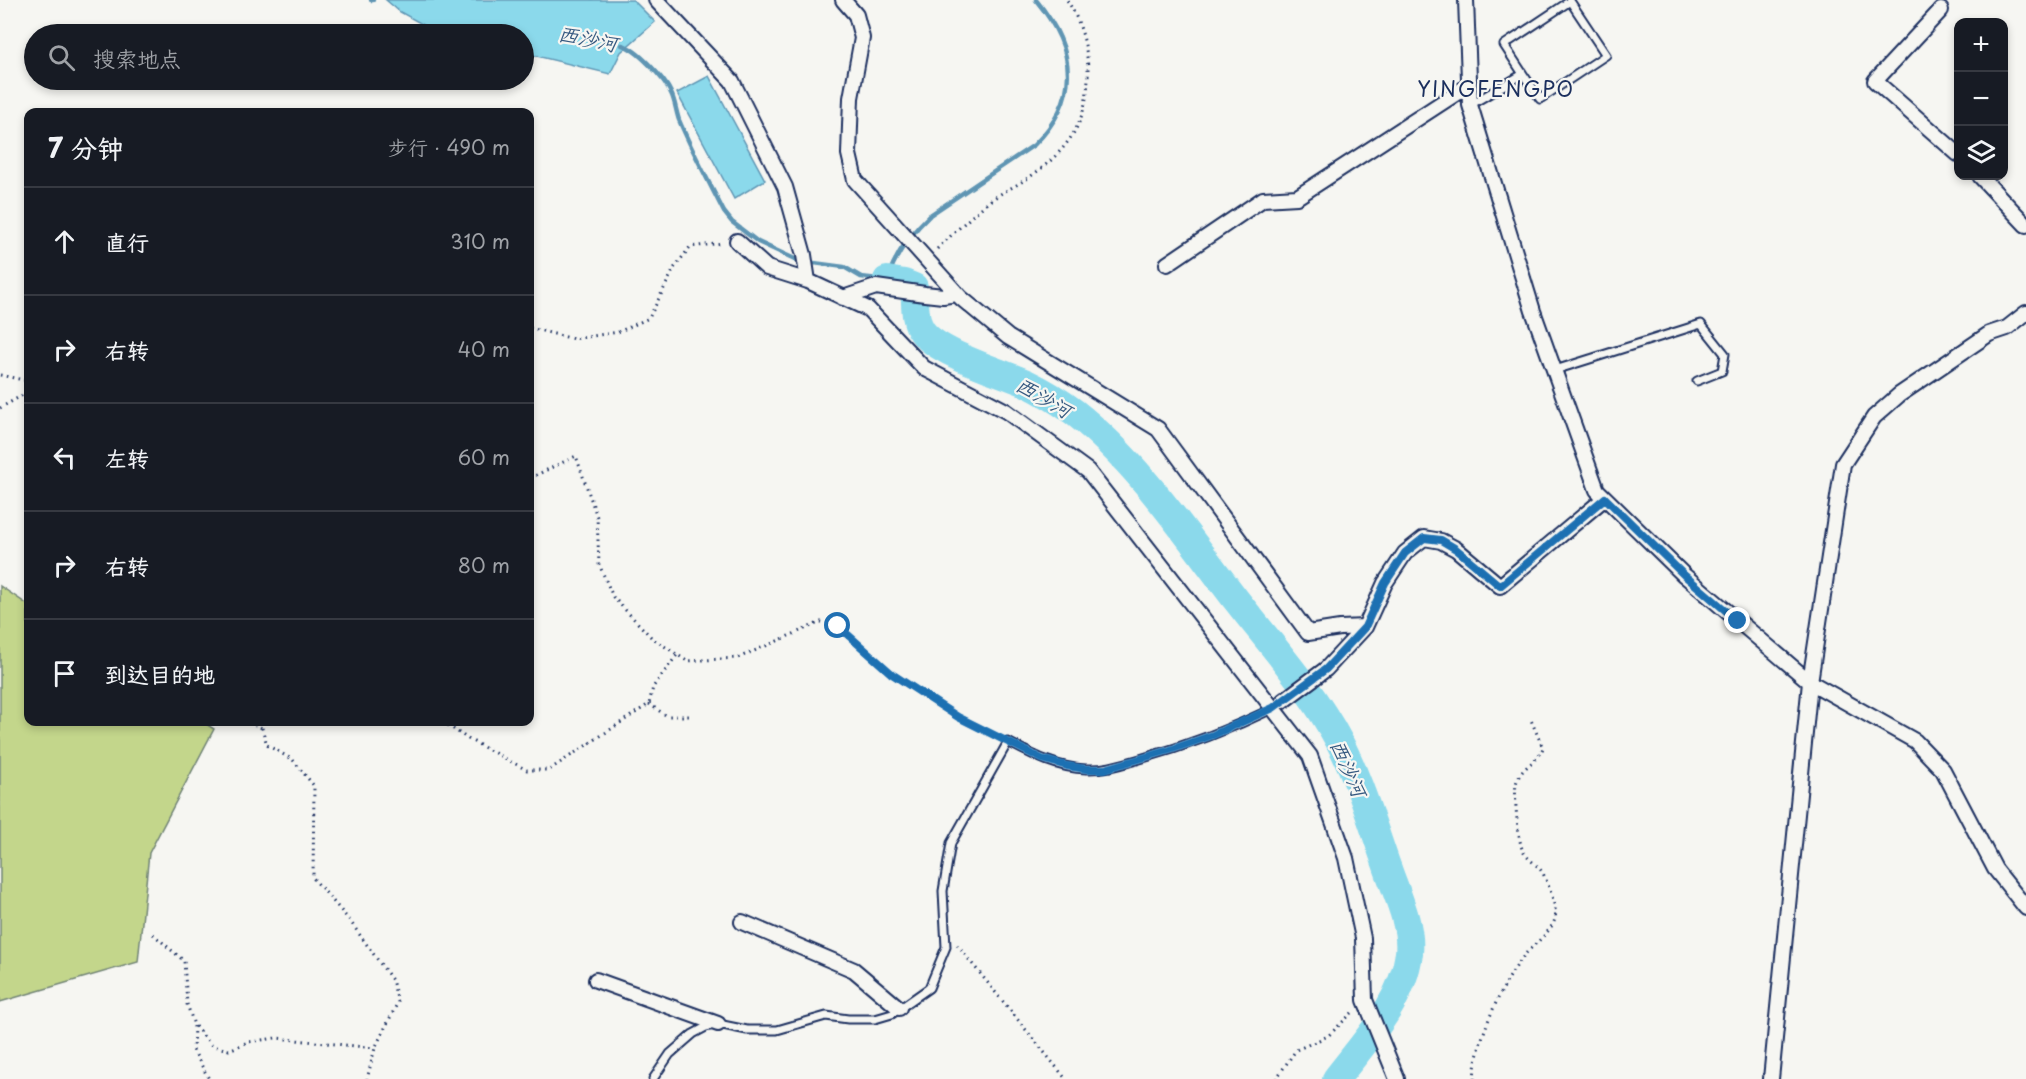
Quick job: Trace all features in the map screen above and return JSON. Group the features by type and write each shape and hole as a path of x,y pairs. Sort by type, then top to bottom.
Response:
{"street":[{"path":"656,0 732,81 785,188 804,255 808,281"},
{"path":"843,0 856,15 862,38 850,98 849,154 855,180 957,294 1008,337 1158,429 1308,633 1365,627"},
{"path":"1466,0 1470,105 1533,311 1597,490 1684,575 1810,682 1915,741 1943,770 1995,869 2026,908"},
{"path":"1941,10 1875,81 1954,150"},
{"path":"1167,264 1263,199 1297,197 1469,85"},
{"path":"1984,180 2026,225"},
{"path":"737,241 767,268 808,281 868,309 924,368 1006,411 1088,471 1278,705 1310,756 1346,858 1363,938 1365,1000 1397,1079"},
{"path":"843,298 876,287 943,296 957,294"},
{"path":"1770,1079 1810,682 1843,464 1874,417 1899,395 1989,334 2007,328 2026,313"},
{"path":"1278,705 1326,669 1365,627 1385,583 1405,553 1424,538 1441,540 1456,549 1500,586 1605,498"},
{"path":"742,922 854,970 899,1008"},
{"path":"596,981 718,1024"}],"lane":[{"path":"1570,1 1606,55 1540,99 1523,74 1504,45 1570,1"},
{"path":"1470,105 1523,74"},
{"path":"1555,370 1701,324 1725,354 1722,371 1697,381"},
{"path":"653,1079 661,1064 681,1044 706,1027 718,1024 747,1030 777,1030 826,1016 848,1020 875,1019 892,1014 929,988 946,946 943,891 951,843 1008,742 1055,764 1086,769 1105,769 1213,735 1278,705"}],"path":[{"path":"927,259 979,210 1043,168 1079,125 1087,95 1087,62 1081,30 1067,0"},
{"path":"534,329 574,339 618,332 649,318 675,267 690,247 737,241"},
{"path":"0,375 24,380"},
{"path":"0,408 24,394"},
{"path":"534,475 576,456 597,517 599,564 614,597 652,638 687,661 738,658 821,622 838,626 892,674 958,717 1008,742"},
{"path":"449,726 468,739 527,770 549,770 649,705 653,687 677,655"},
{"path":"649,705 667,716 693,716"},
{"path":"1474,1079 1478,1052 1503,989 1523,957 1552,926 1556,917 1555,904 1543,873 1524,853 1520,842 1516,788 1518,777 1524,768 1538,757 1543,748 1531,720"},
{"path":"258,726 262,728 267,745 293,760 314,786 313,878 350,921 392,980 398,1002 375,1047 367,1079"},
{"path":"946,931 1066,1079"},
{"path":"153,933 184,961 187,1005 194,1024 212,1046 229,1050 248,1042 276,1038 375,1047"},
{"path":"1276,1079 1296,1050 1328,1036 1365,1000"},
{"path":"194,1024 193,1050 209,1079"}],"green space":[{"path":"0,586 24,602 24,726 209,726 214,729 149,853 138,962 0,1002"}],"water":[{"path":"386,0 633,0 655,22 621,52 610,74 534,55 534,24 422,24 400,12"},
{"path":"709,76 765,180 734,199 677,93"}],"waterway":[{"name":"西沙河","path":"622,45 642,58 657,72 668,87 689,143 724,212 732,222 758,242 799,261 844,267 861,277 887,280 904,245 930,215 1034,145 1060,110 1066,92 1068,74 1066,55 1060,37 1036,0"},
{"name":"西沙河","path":"887,280 914,287 917,321 922,331 930,339 955,354 1026,383 1051,396 1098,432 1120,454 1181,526 1291,669 1317,704 1339,741 1360,788 1406,921 1409,953 1405,971 1391,1004 1336,1079"}],"district":[{"name":"YINGFENGPO","path":"1496,88"}],"route":[{"path":"838,626 892,674 958,717 1055,764 1086,769 1105,769 1213,735 1273,708 1326,669 1365,627 1385,583 1405,553 1424,538 1441,540 1456,549 1500,586 1605,498 1684,575 1738,621"}]}
